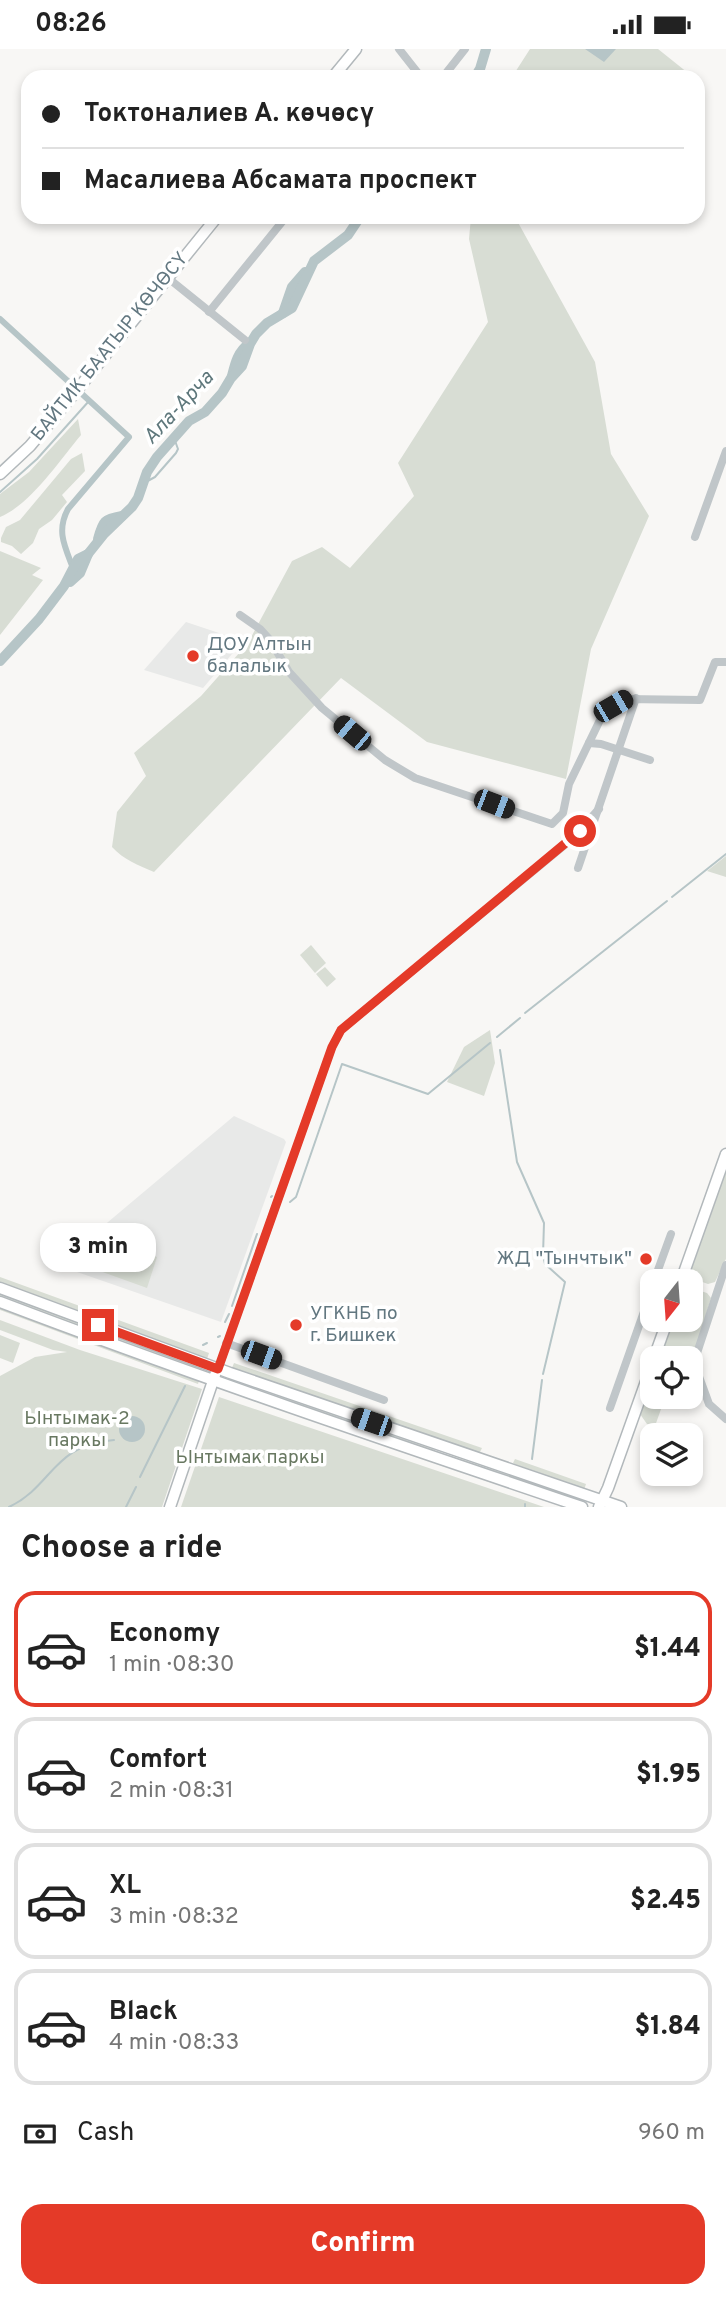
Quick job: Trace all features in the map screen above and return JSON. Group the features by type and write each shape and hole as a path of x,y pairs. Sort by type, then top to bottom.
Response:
{"main road":[{"path":"339,70 356,49"},
{"name":"БАЙТИК БААТЫР КӨЧӨСҮ","path":"0,474 30,446 211,224"},
{"path":"685,1269 726,1154"},
{"path":"0,1288 218,1369 601,1504 621,1507"},
{"path":"0,1302 438,1459 582,1507"},
{"path":"170,1507 218,1369"},
{"path":"601,1504 640,1397"},
{"path":"438,1459 442,1447"}],"street":[{"path":"399,49 416,70"},
{"path":"448,70 465,49"},
{"path":"209,311 280,224"},
{"path":"168,278 245,340"},
{"path":"695,537 726,451"},
{"path":"240,615 270,640 289,672 321,708 384,759 415,778 552,824 563,813 569,784 606,713 625,699 700,700 715,662 726,662"},
{"path":"578,868 636,698"},
{"path":"589,743 601,744 650,760"},
{"path":"218,1369 332,1047 341,1030 563,847 599,809"},
{"path":"563,847 575,849 581,857"},
{"path":"659,1269 671,1234"},
{"path":"726,1265 696,1356 698,1374 709,1404 726,1419"},
{"path":"610,1408 640,1323"},
{"path":"226,1343 383,1400"}],"shaded area":[{"path":"585,49 616,49 604,62"},
{"name":"ДОУ Алтын балалык","path":"186,622 243,641 203,688 144,670"},
{"path":"234,1116 286,1142 221,1322 57,1265"},
{"path":"132,1416 142,1419 145,1429 142,1439 132,1442 122,1439 119,1429 122,1419"}],"green space":[{"path":"530,49 658,49 684,70 516,70"},
{"path":"470,224 519,224 595,362 611,454 649,516 591,649 566,779 427,742 341,678 154,872 132,862 112,847 117,812 146,776 134,753 201,696 248,643 292,561 322,547 350,568 414,496 398,463 488,322 469,239"},
{"path":"78,419 81,435 54,469 23,502 0,517 0,494 29,472"},
{"path":"82,453 85,471 62,495 67,502 52,520 39,529 33,543 21,554 12,546 1,542 6,527 20,520 71,459"},
{"path":"0,551 41,568 32,575 43,580 0,635"},
{"path":"726,856 726,877 707,871"},
{"path":"311,945 326,963 315,973 300,955"},
{"path":"325,967 336,979 327,987 316,974"},
{"path":"490,1030 495,1063 484,1096 447,1082 464,1047"},
{"path":"726,1170 726,1259 715,1282 708,1284 704,1283 704,1269 691,1269"},
{"path":"108,1239 157,1257 147,1288 97,1270"},
{"path":"0,1277 209,1353 207,1359 0,1282"},
{"path":"704,1292 711,1298 704,1321"},
{"path":"0,1293 202,1368 201,1371 0,1297"},
{"path":"0,1306 199,1381 198,1384 0,1310"},
{"name":"Ынтымак-2 паркы","path":"0,1320 80,1350 202,1389 162,1507 0,1507 0,1376 35,1357 67,1352 53,1350 0,1330"},
{"path":"669,1332 701,1332 696,1346 664,1346"},
{"path":"0,1335 20,1343 13,1363 0,1358"},
{"path":"234,1363 482,1448 480,1452 469,1451 232,1368"},
{"path":"232,1377 435,1450 434,1453 231,1381"},
{"name":"Ынтымак паркы","path":"219,1397 544,1507 181,1507"},
{"path":"642,1409 661,1409 656,1423 646,1423 640,1414"},
{"path":"445,1456 583,1499 582,1502"},
{"path":"515,1459 586,1484 584,1490 523,1469 513,1463"}],"waterway":[{"name":"Ала-Арча","path":"479,70 486,49"},
{"name":"Ала-Арча","path":"0,661 39,619 64,586 78,559 88,554 132,507 147,472 157,457 189,421 205,412 222,393 242,366 256,334 267,323 292,308 314,261 348,235 355,224"},
{"path":"283,313 292,287 305,272"},
{"path":"0,319 129,437 64,517 63,539 73,568"},
{"path":"232,376 240,354 249,344"},
{"path":"0,492 37,459 89,401"},
{"path":"144,483 155,477 176,453 178,449 174,438"},
{"path":"98,539 105,522 122,516"},
{"path":"70,582 80,573 88,554"},
{"path":"672,897 726,854"},
{"path":"525,1013 667,901"},
{"path":"497,1037 520,1018"},
{"path":"290,1202 296,1197 342,1064 428,1094 490,1043"},
{"path":"500,1050 517,1162 544,1223 545,1264 565,1282 543,1374"},
{"path":"232,1306 257,1234"},
{"path":"225,1322 229,1314"},
{"path":"203,1345 207,1343"},
{"path":"532,1459 542,1380"},
{"path":"140,1477 185,1386"},
{"path":"9,1507 36,1488 55,1467 78,1449 114,1440"},
{"path":"126,1507 136,1487"}],"place":[{"name":"ДОУ Алтын балалык","path":"193,656"},
{"name":"ЖД \"Тынчтык\"","path":"646,1259"},
{"name":"УГКНБ по г. Бишкек","path":"296,1325"}],"route":[{"path":"98,1325 218,1369 332,1047 341,1030 580,831"}]}
